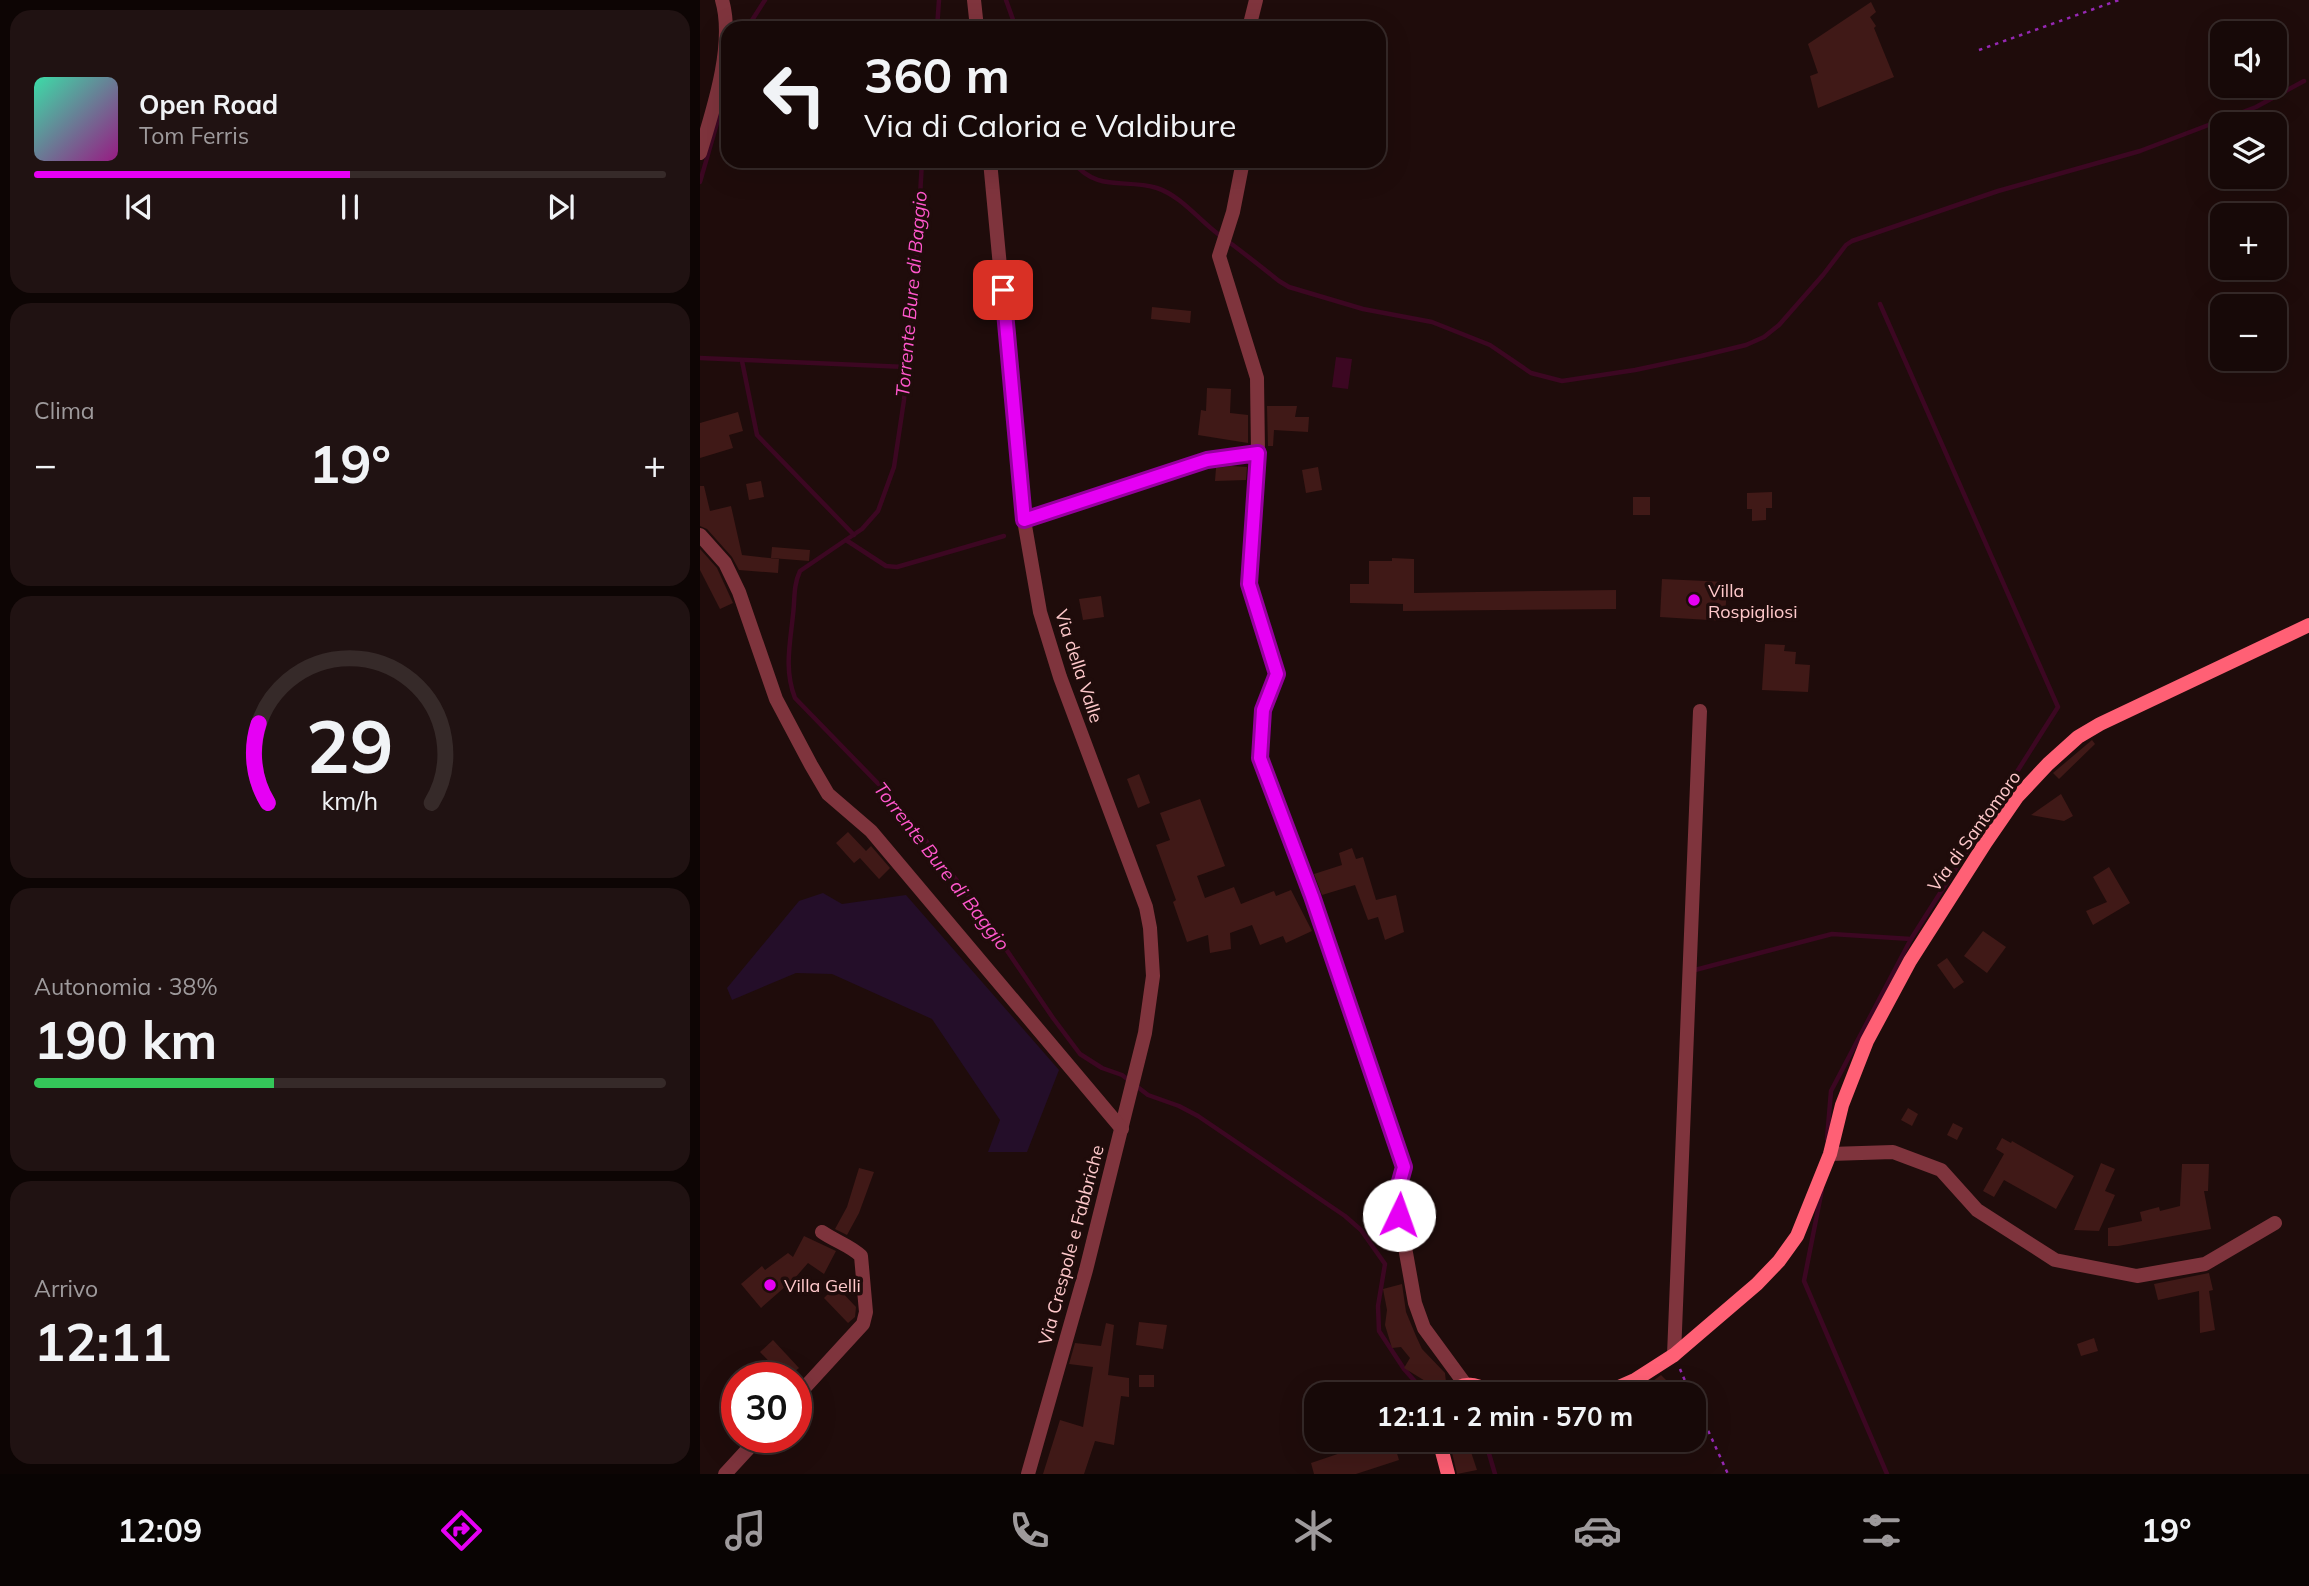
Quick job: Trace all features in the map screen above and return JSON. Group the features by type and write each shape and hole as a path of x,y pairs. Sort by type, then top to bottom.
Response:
{"main road":[{"name":"Via di Santomoro","path":"1630,1382 1674,1355 1756,1284 1779,1261 1797,1236 1830,1154 1842,1105 1867,1041 1938,914 2017,797 2078,737 2309,625"},
{"path":"1442,1452 1448,1474"}],"street":[{"path":"722,0 727,21"},
{"path":"974,0 976,21"},
{"path":"1251,21 1256,0"},
{"path":"700,153 718,94 721,69"},
{"name":"Via della Valle","path":"991,168 1024,520 1046,639 1139,886 1150,928 1153,954 1152,996 1122,1129"},
{"path":"1242,168 1233,212 1219,256 1257,378 1258,453 1249,584 1277,674 1263,710 1260,758 1312,896 1404,1167 1396,1196 1415,1303 1424,1328 1464,1382"},
{"path":"1024,520 1207,460 1258,453"},
{"name":"Via Crespole e Fabbriche","path":"700,535 724,563 734,582 776,699 828,794 871,831 1122,1129 1086,1270 1028,1474"},
{"path":"1674,1355 1700,711"},
{"path":"1830,1154 1893,1152 1941,1170 1977,1210 2055,1260 2137,1276 2205,1264 2275,1223"},
{"path":"812,1380 863,1324 866,1312 861,1256 854,1249 838,1243 822,1232"},
{"path":"725,1474 745,1453"}],"path":[{"path":"1979,50 2119,0"},
{"path":"1674,1355 1686,1382"},
{"path":"1706,1426 1728,1474"}],"shaded area":[{"path":"1336,357 1352,359 1348,389 1332,387"},
{"path":"823,893 842,904 906,895 1059,1070 1027,1152 988,1152 1000,1120 932,1019 832,974 796,973 732,1000 727,988 799,901"}],"building":[{"path":"1871,2 1876,12 1870,17 1876,26 1874,28 1894,77 1818,108 1810,76 1818,73 1808,44"},
{"path":"1152,307 1191,311 1190,323 1151,319"},
{"path":"1207,388 1231,389 1230,413 1248,415 1248,443 1198,435 1201,410 1206,411"},
{"path":"1267,406 1297,406 1295,417 1309,417 1308,432 1274,430 1273,446 1268,446"},
{"path":"738,412 743,431 729,435 733,448 700,458 700,423"},
{"path":"1247,467 1246,480 1215,481 1216,468"},
{"path":"1318,467 1322,490 1306,493 1302,470"},
{"path":"761,481 764,497 749,500 746,484"},
{"path":"700,486 704,486 710,511 731,506 742,555 779,559 778,573 739,570 732,557 707,529 700,526"},
{"path":"1772,492 1772,508 1766,508 1766,520 1752,521 1752,509 1747,509 1747,493"},
{"path":"1633,497 1650,497 1650,515 1633,515"},
{"path":"772,547 810,550 809,561 771,558"},
{"path":"700,549 717,568 733,603 720,609 700,570"},
{"path":"1392,558 1414,559 1414,593 1616,590 1616,609 1403,611 1403,604 1350,603 1350,584 1369,584 1369,561 1392,561"},
{"name":"Villa Rospigliosi","path":"1662,579 1727,582 1725,621 1660,617"},
{"path":"1101,596 1104,617 1083,620 1079,599"},
{"path":"1765,644 1785,645 1784,651 1796,652 1795,664 1810,665 1808,692 1762,690"},
{"path":"2092,740 2095,744 2059,779 2053,773"},
{"path":"1139,774 1150,803 1138,808 1127,779"},
{"path":"2061,794 2073,816 2064,821 2031,815"},
{"path":"1200,799 1225,866 1197,876 1205,898 1234,887 1241,904 1274,891 1276,896 1291,890 1312,931 1286,943 1283,936 1260,945 1252,925 1230,933 1231,949 1210,953 1208,935 1187,942 1173,902 1176,900 1156,845 1170,840 1160,813"},
{"path":"848,832 866,851 871,846 890,868 879,879 860,858 854,863 836,843"},
{"path":"1352,848 1356,859 1363,857 1376,900 1396,895 1404,932 1385,940 1378,917 1368,920 1355,885 1322,895 1314,874 1342,865 1339,853"},
{"path":"2109,867 2130,903 2093,925 2086,911 2107,902 2093,877"},
{"path":"1983,931 2006,947 1987,973 1964,956"},
{"path":"1947,958 1964,982 1954,989 1937,965"},
{"path":"1908,1108 1918,1114 1912,1126 1901,1120"},
{"path":"1953,1123 1963,1128 1957,1140 1947,1135"},
{"path":"2002,1138 2074,1176 2056,1209 2004,1180 1994,1197 1983,1191 2004,1154 1996,1149"},
{"path":"2101,1163 2115,1169 2105,1191 2115,1195 2099,1231 2074,1230"},
{"path":"2182,1164 2209,1164 2208,1191 2204,1191 2211,1229 2108,1246 2108,1228 2142,1221 2140,1212 2159,1207 2160,1211 2180,1206"},
{"path":"859,1168 874,1172 859,1213 847,1235 835,1229 847,1207"},
{"path":"804,1236 836,1251 824,1274 808,1263 761,1308 741,1284 762,1266 765,1270 788,1253 793,1257"},
{"path":"2209,1273 2213,1290 2209,1291 2215,1330 2200,1333 2199,1291 2158,1300 2154,1284"},
{"path":"1402,1284 1406,1312 1422,1349 1445,1373 1446,1382 1427,1382 1404,1368 1410,1358 1401,1347 1392,1348 1385,1325 1387,1310 1383,1289"},
{"path":"836,1286 856,1307 855,1317 848,1323 824,1298"},
{"path":"1139,1322 1167,1325 1163,1349 1136,1345"},
{"path":"1106,1323 1114,1325 1108,1375 1129,1378 1129,1397 1121,1396 1114,1445 1095,1441 1084,1474 1043,1474 1060,1420 1083,1427 1093,1367 1069,1364 1075,1343 1101,1346"},
{"path":"2094,1338 2098,1351 2081,1356 2077,1344"},
{"path":"773,1340 793,1362 770,1362 760,1352"},
{"path":"1139,1375 1154,1375 1154,1387 1139,1387"},
{"path":"1661,1375 1668,1382 1652,1382"},
{"path":"1344,1452 1397,1452 1399,1460 1356,1474 1314,1474 1311,1463"},
{"path":"1452,1452 1471,1452 1477,1470 1457,1474"}],"waterway":[{"path":"752,21 765,0"},
{"name":"Torrente Bure di Baggio","path":"938,21 939,0"},
{"path":"1006,0 1014,21"},
{"path":"1079,168 1102,181 1145,185 1166,192 1289,287 1363,309 1432,322 1490,345 1531,373 1562,381 1635,370 1746,345 1764,337 1779,325 1852,241 1998,191 2140,151 2256,107 2304,81"},
{"path":"700,182 721,109"},
{"name":"Torrente Bure di Baggio","path":"922,168 904,400 894,467 878,511 862,529 800,571 795,588 789,657 795,698 896,802 978,908 1080,1054 1102,1068 1122,1075 1148,1095 1198,1116 1345,1216 1361,1230 1385,1264 1378,1306 1379,1331 1416,1382"},
{"path":"1827,1139 1831,1091 1911,939 2058,707 1880,304"},
{"path":"700,358 906,367"},
{"path":"742,361 757,435 854,535"},
{"path":"846,540 886,566 897,567 1004,536"},
{"path":"1695,970 1832,934 1911,939"},
{"path":"1822,1189 1804,1281 1887,1474"},
{"name":"Torrente Bure di Baggio","path":"1489,1452 1495,1474"}],"place":[{"name":"Villa Rospigliosi","path":"1694,600"},
{"name":"Villa Gelli","path":"770,1285"}],"route":[{"path":"1003,290 1024,520 1207,460 1258,453 1249,584 1277,674 1263,710 1260,758 1312,896 1404,1167 1396,1196 1399,1215"}]}
